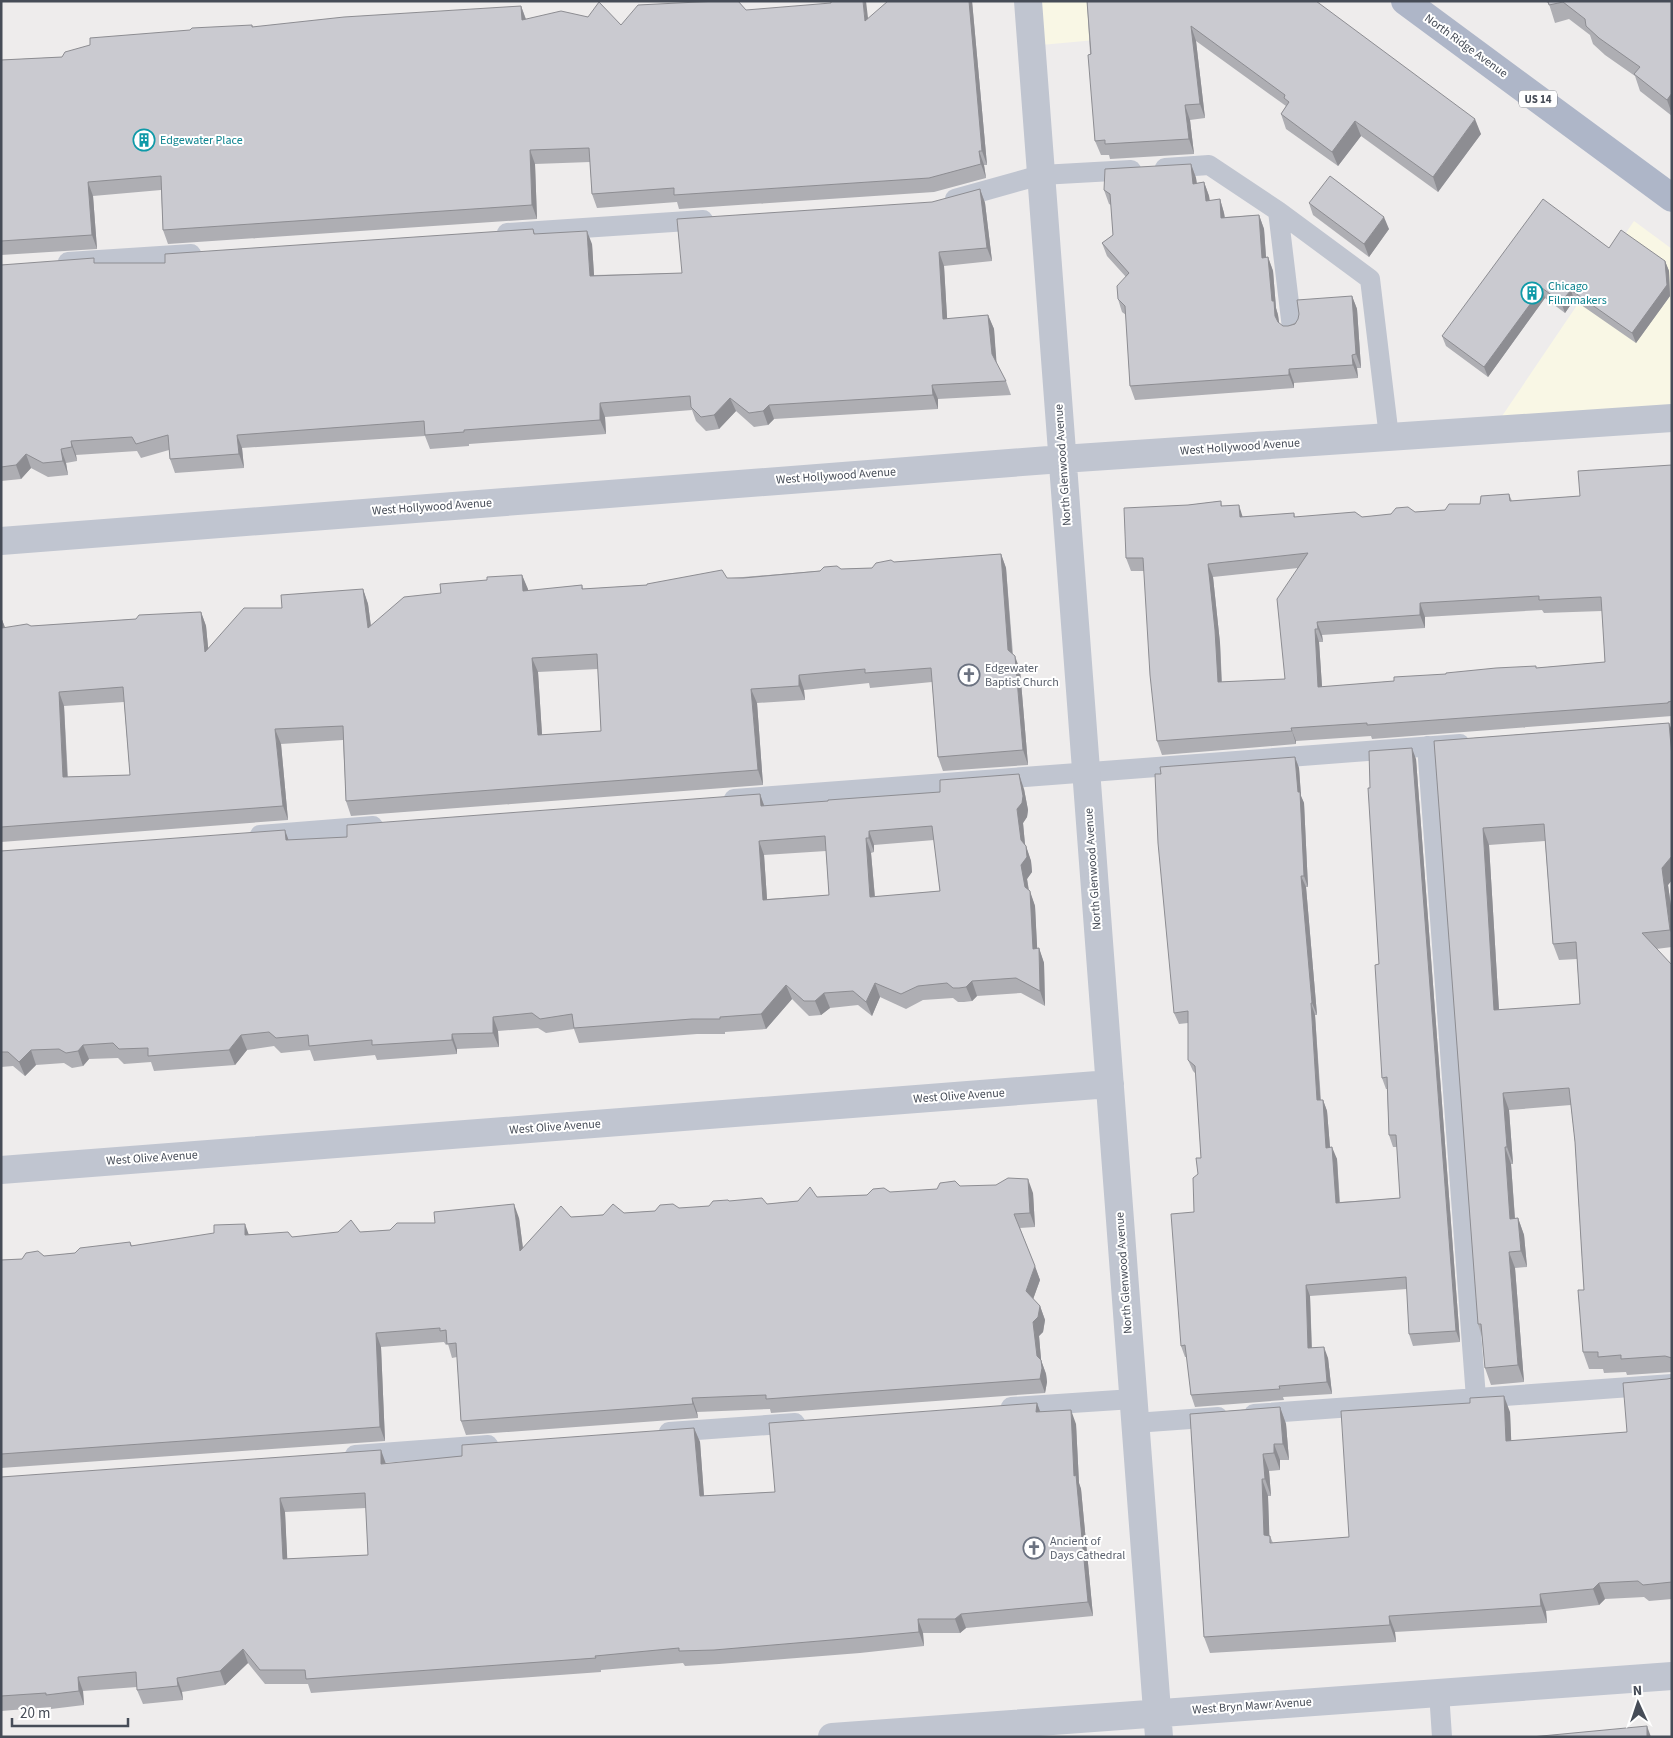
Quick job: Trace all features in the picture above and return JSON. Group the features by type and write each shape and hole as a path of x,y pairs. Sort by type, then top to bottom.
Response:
{"main road":[{"name":"North Ridge Avenue","path":"1405,1 1672,198"}],"street":[{"name":"North Glenwood Avenue","path":"1028,1 1158,1725"},
{"name":"West Hollywood Avenue","path":"1,541 1062,459 1672,418"},
{"name":"West Olive Avenue","path":"1,1170 1110,1084"},
{"name":"West Bryn Mawr Avenue","path":"832,1737 1158,1725 1439,1692 1672,1676"}],"lane":[{"path":"936,204 1041,175 1209,165 1278,211 1370,279 1389,437"},
{"path":"1278,211 1292,328"},
{"path":"489,234 718,218"},
{"path":"51,263 210,253"},
{"path":"718,800 1476,742"},
{"path":"1427,746 1476,1398"},
{"path":"240,836 390,825"},
{"path":"992,1409 1134,1411 1476,1398 1672,1384"},
{"path":"655,1433 814,1422"},
{"path":"338,1456 506,1444"},
{"path":"1439,1692 1442,1737"}],"shaded area":[{"path":"1037,1 1146,1 1117,38 1041,45"},
{"path":"1634,221 1672,249 1672,413 1496,425"}],"building":[{"path":"738,1 746,10 831,3 831,1 863,1 865,21 888,1 969,1 982,151 979,151 981,164 929,178 674,195 674,188 592,194 589,148 530,150 532,205 163,230 161,176 88,182 92,235 1,241 1,60 62,57 65,52 90,45 90,38 190,30 192,28 252,25 252,27 344,17 521,6 522,20 561,11 588,17 599,2 621,25 638,5"},
{"path":"1087,1 1316,1 1475,119 1433,177 1355,121 1332,152 1281,114 1289,102 1284,98 1285,95 1191,26 1200,104 1185,105 1189,139 1105,144 1105,140 1095,141 1088,55 1091,54"},
{"path":"1548,1 1672,1 1672,93 1667,100 1634,74 1640,67 1599,38 1586,26 1585,19 1563,2 1549,5"},
{"path":"1191,164 1193,184 1204,182 1206,201 1220,199 1221,218 1259,215 1262,258 1268,257 1272,301 1274,301 1275,316 1278,322 1283,326 1295,324 1299,314 1297,300 1352,296 1356,354 1352,355 1353,365 1289,369 1289,375 1130,386 1125,306 1118,299 1117,286 1129,273 1102,243 1113,235 1110,194 1104,190 1105,169"},
{"path":"1330,176 1384,217 1364,244 1309,203"},
{"path":"980,189 987,248 939,252 943,319 988,315 992,354 1006,381 932,385 933,395 769,405 763,411 749,413 730,398 714,415 701,417 691,407 690,396 600,403 600,420 464,430 464,432 425,435 424,421 237,435 239,454 170,459 168,435 136,444 132,437 71,441 72,447 61,449 63,461 43,463 26,454 16,465 1,467 1,265 94,258 94,263 165,263 165,254 533,229 534,234 587,231 590,276 682,273 677,219 932,202"},
{"path":"1543,199 1609,248 1621,230 1665,261 1667,285 1632,333 1571,290 1561,302 1542,288 1484,367 1442,336"},
{"path":"1672,465 1672,701 1668,703 1367,725 1367,723 1291,728 1292,731 1157,741 1150,675 1143,558 1126,558 1124,508 1188,505 1221,501 1221,506 1239,505 1240,517 1294,513 1294,517 1355,512 1362,517 1391,514 1396,508 1408,507 1415,512 1445,510 1449,504 1480,504 1481,496 1509,494 1510,501 1580,496 1578,471","holes":["1308,553 1277,599 1285,679 1218,682 1208,564","1539,596 1539,600 1601,597 1605,662 1536,668 1536,666 1496,668 1446,674 1394,677 1394,681 1318,687 1315,629 1318,629 1317,622 1420,615 1420,603"]},
{"path":"1001,554 1008,650 1015,656 1023,750 938,757 931,668 865,673 865,669 799,675 799,686 751,689 758,770 346,801 343,726 275,729 283,806 1,827 1,623 2,628 27,624 31,626 136,619 139,615 201,612 205,652 244,608 282,608 281,595 363,589 368,628 404,597 441,593 440,584 487,580 487,577 522,575 523,591 582,585 582,589 647,585 722,570 727,578 743,578 820,571 824,567 837,566 841,569 872,568 876,563 891,560 894,562","holes":["597,654 601,731 538,735 532,658","123,687 130,775 63,777 59,692"]},
{"path":"1669,723 1672,757 1672,856 1662,868 1670,930 1642,933 1672,965 1672,1358 1665,1356 1621,1359 1621,1355 1598,1357 1598,1352 1583,1352 1578,1290 1584,1290 1575,1142 1569,1088 1503,1093 1510,1219 1518,1218 1521,1251 1509,1252 1518,1365 1485,1368 1481,1324 1478,1324 1434,741","holes":["1544,824 1553,944 1576,942 1580,1004 1494,1010 1483,828"]},
{"path":"1412,748 1456,1331 1409,1334 1406,1277 1306,1285 1308,1348 1324,1347 1327,1382 1279,1386 1280,1389 1191,1395 1185,1345 1181,1346 1171,1214 1194,1212 1193,1178 1198,1174 1196,1158 1201,1158 1195,1066 1188,1060 1188,1011 1174,1013 1158,843 1155,774 1161,774 1160,767 1295,757 1298,792 1300,792 1304,876 1301,876 1312,1003 1317,1100 1323,1100 1326,1148 1332,1147 1336,1203 1400,1198 1396,1135 1389,1135 1387,1077 1382,1078 1375,965 1379,964 1368,788 1370,788 1369,751"},
{"path":"1019,774 1023,796 1022,803 1017,809 1021,840 1026,846 1027,857 1021,865 1025,887 1030,891 1033,949 1039,948 1040,991 1016,978 972,981 966,987 959,988 953,988 947,983 918,986 901,994 875,983 866,1002 853,991 824,993 815,1001 804,1001 786,985 761,1014 720,1017 720,1019 692,1019 574,1028 572,1014 540,1019 532,1013 493,1017 493,1033 452,1034 452,1040 372,1045 372,1040 309,1046 308,1035 276,1038 269,1032 241,1035 229,1050 148,1056 148,1048 119,1049 113,1043 83,1045 78,1051 66,1053 59,1049 31,1050 19,1062 8,1052 1,1052 1,851 285,830 286,840 347,837 347,825 760,794 761,806 828,801 940,792 940,780","holes":["932,826 940,891 870,897 866,838 869,838 869,831","825,836 829,895 763,900 759,841"]},
{"path":"1008,1178 1028,1179 1030,1213 1014,1214 1035,1266 1026,1291 1040,1306 1038,1317 1033,1322 1037,1356 1041,1360 1042,1368 1040,1379 766,1399 766,1395 692,1398 693,1404 461,1421 456,1343 447,1344 446,1330 440,1331 440,1328 376,1333 380,1427 1,1454 1,1260 22,1259 26,1253 38,1251 44,1256 75,1253 80,1248 130,1242 131,1246 214,1233 214,1225 245,1224 245,1235 288,1232 292,1237 338,1232 351,1220 360,1232 390,1230 397,1223 435,1223 434,1212 514,1204 520,1251 561,1206 571,1217 603,1215 613,1204 624,1213 655,1211 660,1205 673,1204 679,1208 709,1206 713,1201 728,1200 762,1198 767,1204 798,1201 810,1187 817,1197 867,1195 873,1189 884,1188 890,1192 937,1189 940,1183 955,1181 960,1186 996,1185"},
{"path":"1672,1378 1672,1582 1643,1585 1638,1581 1599,1583 1593,1589 1540,1594 1541,1606 1389,1616 1390,1625 1204,1637 1190,1414 1280,1407 1283,1444 1274,1444 1274,1453 1263,1454 1265,1479 1262,1479 1264,1535 1270,1536 1270,1543 1349,1537 1341,1411 1470,1403 1470,1398 1504,1396 1506,1441 1627,1432 1623,1383"},
{"path":"1037,1403 1036,1412 1071,1410 1074,1476 1076,1475 1088,1602 961,1614 955,1619 918,1619 919,1632 714,1650 679,1651 679,1648 595,1656 596,1658 306,1679 305,1670 260,1670 243,1649 220,1671 177,1678 178,1686 137,1690 136,1672 78,1677 79,1691 46,1695 46,1693 1,1696 1,1477 381,1450 381,1464 462,1456 462,1445 694,1428 700,1496 775,1492 769,1423","holes":["365,1493 368,1555 283,1559 280,1498"]},
{"path":"1647,1726 1647,1737 1531,1737"}],"place":[{"name":"Edgewater Place","path":"144,140"},
{"name":"Chicago Filmmakers","path":"1532,293"},
{"name":"Edgewater Baptist Church","path":"969,675"},
{"name":"Ancient of Days Cathedral","path":"1034,1548"}]}
